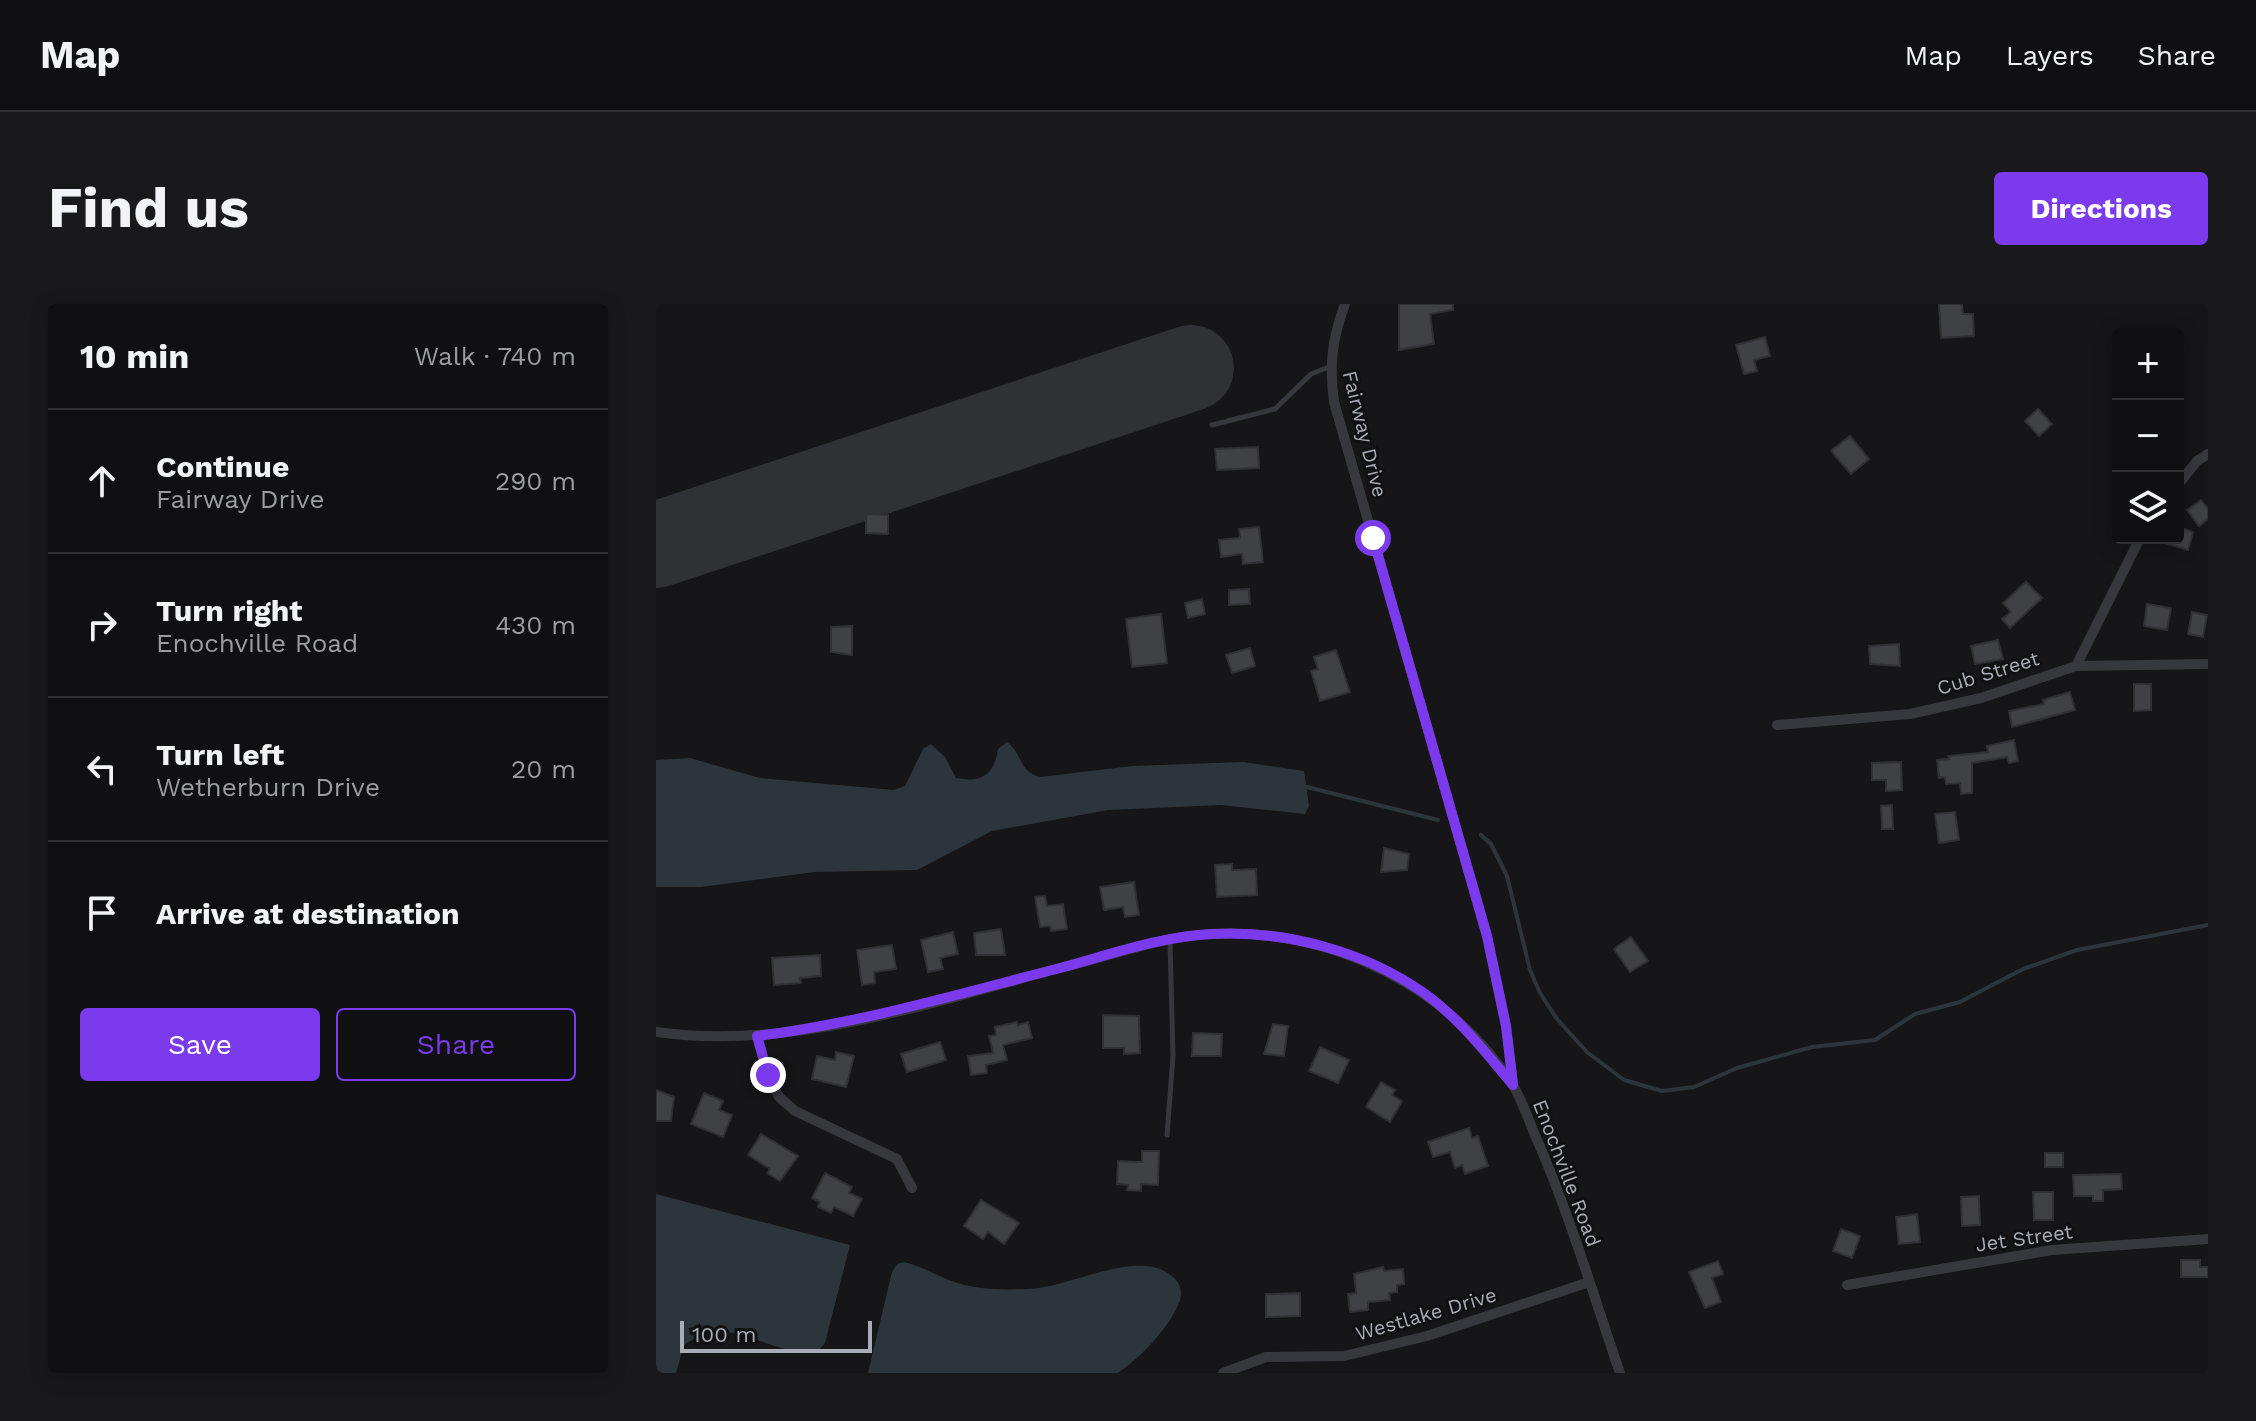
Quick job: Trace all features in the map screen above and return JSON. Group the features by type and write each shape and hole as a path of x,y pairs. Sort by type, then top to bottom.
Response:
{"street":[{"name":"Fairway Drive","path":"1345,304 1334,333 1329,367 1334,402 1487,936 1506,1026 1513,1085"},
{"path":"2184,477 2197,461 2208,454"},
{"path":"2076,666 2137,544"},
{"name":"Cub Street","path":"1777,725 1910,714 1981,698 2076,666 2208,664"},
{"name":"Enochville Road","path":"656,1032 757,1036 837,1026 1210,934 1313,942 1382,970 1424,993 1466,1029 1513,1085 1552,1172 1620,1373"},
{"path":"757,1036 768,1075 779,1097 795,1111 897,1159 912,1188"},
{"name":"Jet Street","path":"1847,1285 2052,1250 2208,1239"},
{"name":"Westlake Drive","path":"1223,1373 1266,1357 1344,1356 1427,1336 1589,1282"}],"lane":[{"path":"1212,425 1275,409 1311,374 1329,367"},
{"path":"1167,1135 1173,1056 1170,942"}],"shaded area":[{"path":"1007,742 1024,767 1041,777 1132,766 1243,762 1304,771 1309,806 1305,814 1221,805 1108,810 992,831 917,870 814,872 701,887 656,887 656,760 690,758 760,778 894,790 905,786 923,749 931,744 945,757 956,778 973,779 990,771 998,749"},
{"path":"656,1194 850,1245 825,1343 818,1351 783,1349 736,1333 720,1332 703,1335 684,1345 676,1373 656,1373"},
{"path":"904,1262 958,1283 978,1288 1008,1289 1044,1287 1103,1271 1142,1266 1159,1269 1173,1277 1180,1287 1181,1298 1160,1333 1118,1373 868,1373 892,1272 897,1264"}],"building":[{"path":"1399,304 1453,304 1453,310 1430,314 1434,344 1399,350"},
{"path":"1939,304 1962,304 1963,314 1973,314 1974,336 1941,338"},
{"path":"1765,337 1770,356 1754,360 1757,371 1744,374 1736,345"},
{"path":"2038,409 2052,424 2039,436 2025,421"},
{"path":"1850,436 1869,459 1851,474 1831,451"},
{"path":"1258,447 1259,468 1217,470 1215,449"},
{"path":"2201,500 2208,509 2208,519 2199,526 2187,510"},
{"path":"866,514 888,515 888,534 866,533"},
{"path":"1259,527 1263,562 1243,564 1242,554 1221,557 1219,540 1240,538 1239,529"},
{"path":"2184,529 2193,532 2188,550 2168,544 2184,544"},
{"path":"2026,582 2042,598 2010,628 2002,619 2011,612 2003,603"},
{"path":"1249,589 1250,604 1229,605 1229,590"},
{"path":"1202,599 1205,614 1188,618 1185,603"},
{"path":"2147,604 2171,608 2167,630 2144,626"},
{"path":"2192,612 2207,615 2203,637 2188,634"},
{"path":"1161,614 1167,663 1132,667 1126,619"},
{"path":"852,626 852,655 831,652 831,627"},
{"path":"1998,640 2003,659 1975,664 1971,646"},
{"path":"1899,644 1900,666 1870,664 1869,646"},
{"path":"1250,648 1255,666 1232,673 1226,655"},
{"path":"1336,650 1350,692 1320,701 1311,671 1318,669 1314,657"},
{"path":"2134,684 2151,684 2151,710 2134,711"},
{"path":"2070,692 2075,710 2012,727 2009,711 2044,704 2043,700"},
{"path":"2014,740 2018,761 2009,763 2007,757 1972,763 1972,793 1961,794 1960,783 1946,784 1945,777 1939,778 1937,760 1988,752 1987,746"},
{"path":"1901,762 1902,790 1886,791 1886,780 1872,780 1872,763"},
{"path":"1892,805 1893,829 1882,829 1881,806"},
{"path":"1955,812 1959,840 1939,843 1935,814"},
{"path":"1384,848 1409,854 1407,870 1381,872"},
{"path":"1232,864 1232,870 1256,869 1257,895 1217,897 1215,865"},
{"path":"1134,882 1139,915 1125,917 1123,907 1104,910 1100,887"},
{"path":"1045,896 1047,906 1063,904 1067,929 1051,931 1050,926 1040,927 1035,897"},
{"path":"1001,929 1005,955 976,955 974,933"},
{"path":"953,932 958,954 940,958 943,969 928,972 921,940"},
{"path":"1631,937 1648,961 1630,972 1614,949"},
{"path":"892,945 896,969 874,972 875,983 862,985 857,950"},
{"path":"820,955 821,976 800,978 801,983 774,985 772,958"},
{"path":"1103,1015 1139,1016 1140,1053 1124,1054 1124,1048 1103,1048"},
{"path":"1017,1022 1018,1025 1028,1022 1032,1038 1003,1045 1007,1060 986,1065 987,1073 971,1075 968,1056 993,1053 989,1036 996,1035 995,1027"},
{"path":"1273,1024 1288,1026 1284,1056 1264,1054"},
{"path":"1193,1033 1222,1034 1221,1056 1192,1056"},
{"path":"940,1042 946,1060 907,1072 901,1054"},
{"path":"1320,1047 1349,1060 1338,1083 1309,1071"},
{"path":"836,1052 854,1056 846,1087 812,1079 817,1056 835,1060"},
{"path":"1381,1082 1395,1090 1392,1095 1402,1101 1390,1122 1366,1107"},
{"path":"656,1090 674,1097 671,1121 656,1121"},
{"path":"704,1093 723,1101 719,1110 732,1115 723,1137 691,1124"},
{"path":"1469,1128 1472,1138 1478,1136 1488,1166 1465,1174 1462,1165 1455,1168 1450,1152 1433,1157 1428,1142"},
{"path":"761,1134 798,1156 780,1181 767,1173 770,1169 748,1155"},
{"path":"1142,1151 1159,1151 1158,1185 1141,1184 1141,1191 1127,1190 1128,1185 1117,1184 1118,1161 1142,1162"},
{"path":"2045,1153 2063,1153 2063,1167 2045,1167"},
{"path":"825,1173 852,1187 849,1193 862,1199 853,1216 834,1207 831,1213 818,1207 820,1202 812,1198"},
{"path":"2121,1174 2122,1189 2103,1190 2103,1201 2093,1201 2093,1196 2074,1196 2073,1175"},
{"path":"2033,1192 2053,1192 2053,1220 2034,1220"},
{"path":"1979,1196 1980,1225 1962,1226 1961,1197"},
{"path":"981,1200 1019,1223 1004,1244 988,1232 983,1239 964,1226"},
{"path":"1917,1214 1920,1242 1899,1244 1896,1217"},
{"path":"1841,1229 1860,1236 1852,1258 1833,1251"},
{"path":"2181,1260 2200,1260 2200,1267 2208,1267 2208,1277 2181,1277"},
{"path":"1718,1261 1723,1274 1712,1278 1721,1302 1705,1308 1689,1272"},
{"path":"1383,1267 1384,1271 1403,1269 1404,1284 1397,1285 1397,1292 1389,1293 1390,1300 1368,1302 1368,1310 1350,1312 1348,1294 1356,1293 1354,1274"},
{"path":"1300,1293 1300,1316 1266,1317 1266,1294"}],"waterway":[{"path":"1303,786 1438,820"},
{"path":"1481,835 1491,844 1507,876 1530,970 1557,1019 1587,1052 1624,1080 1662,1091 1694,1087 1737,1068 1812,1047 1875,1040 1915,1014 1960,1002 2023,969 2077,950 2208,925"}],"runway":[{"path":"656,545 1191,368"}],"route":[{"path":"768,1075 757,1036 837,1026 1131,949 1210,934 1267,936 1313,942 1382,970 1424,993 1466,1029 1513,1085 1506,1026 1487,936 1373,538"}]}
